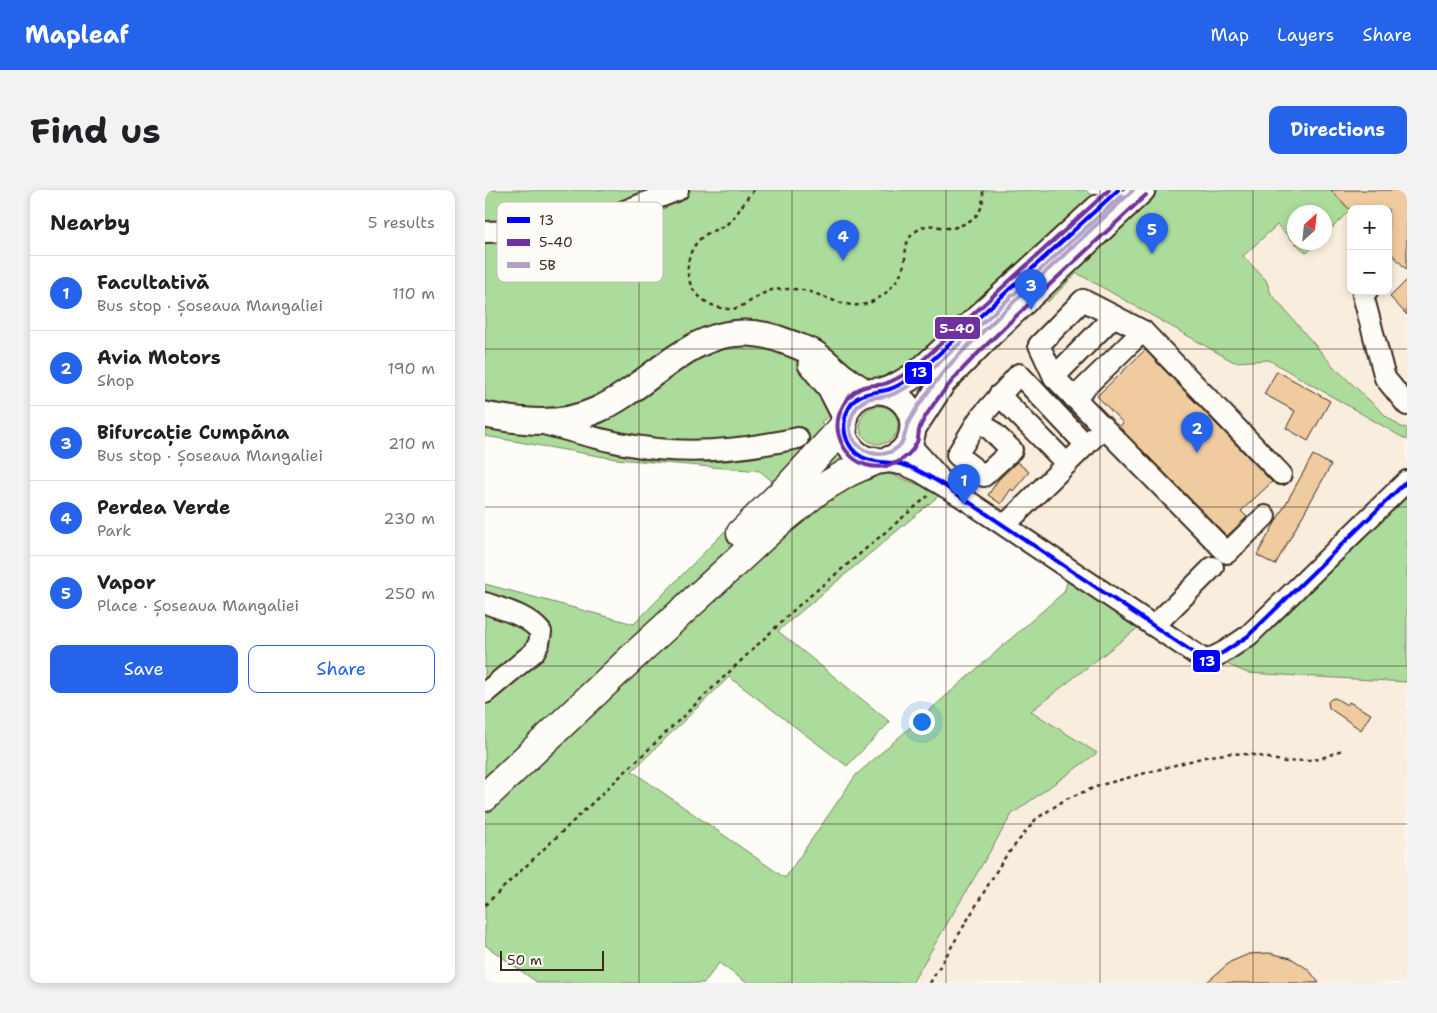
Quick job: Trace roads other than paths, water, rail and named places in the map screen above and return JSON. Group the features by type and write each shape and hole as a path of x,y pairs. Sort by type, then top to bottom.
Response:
{"highway":[{"path":"485,774 789,486 844,421"},
{"path":"485,797 775,526 819,490 849,472 878,461"}],"main road":[{"path":"844,421 851,404 858,397 876,392 917,374 1118,190"},
{"path":"799,348 830,387 844,421 845,438 851,448 861,457 878,461 894,458 902,452 943,382 976,348 1142,190"},
{"path":"485,415 539,423 572,418 595,411 616,400 673,358 710,338 743,333 777,338 812,352 842,377 876,392 894,394 909,409 913,432"}],"street":[{"path":"647,202 678,190"},
{"path":"1363,295 1385,378 1407,405"},
{"path":"1265,516 1227,554 1054,378 1039,345 1083,300 1143,331 1281,474"},
{"path":"1054,378 1114,316"},
{"path":"1074,398 1143,331"},
{"path":"979,419 1019,374 1086,445"},
{"path":"999,395 1067,464"},
{"path":"539,423 596,439 657,449 713,451 756,447 798,438"},
{"path":"1005,526 1103,428"},
{"path":"913,432 913,448 962,497"},
{"path":"878,461 905,465 941,484 1206,661 1248,636 1407,480"},
{"path":"1154,626 1213,567"},
{"path":"485,603 526,618 541,632 539,643 534,652 485,693"}],"place":[{"name":"Vapor","path":"1152,254"},
{"name":"Perdea Verde","path":"843,261"},
{"name":"Bifurcație Cumpăna","path":"1031,310"},
{"name":"Avia Motors","path":"1197,453"},
{"name":"Facultativă","path":"964,505"}]}
